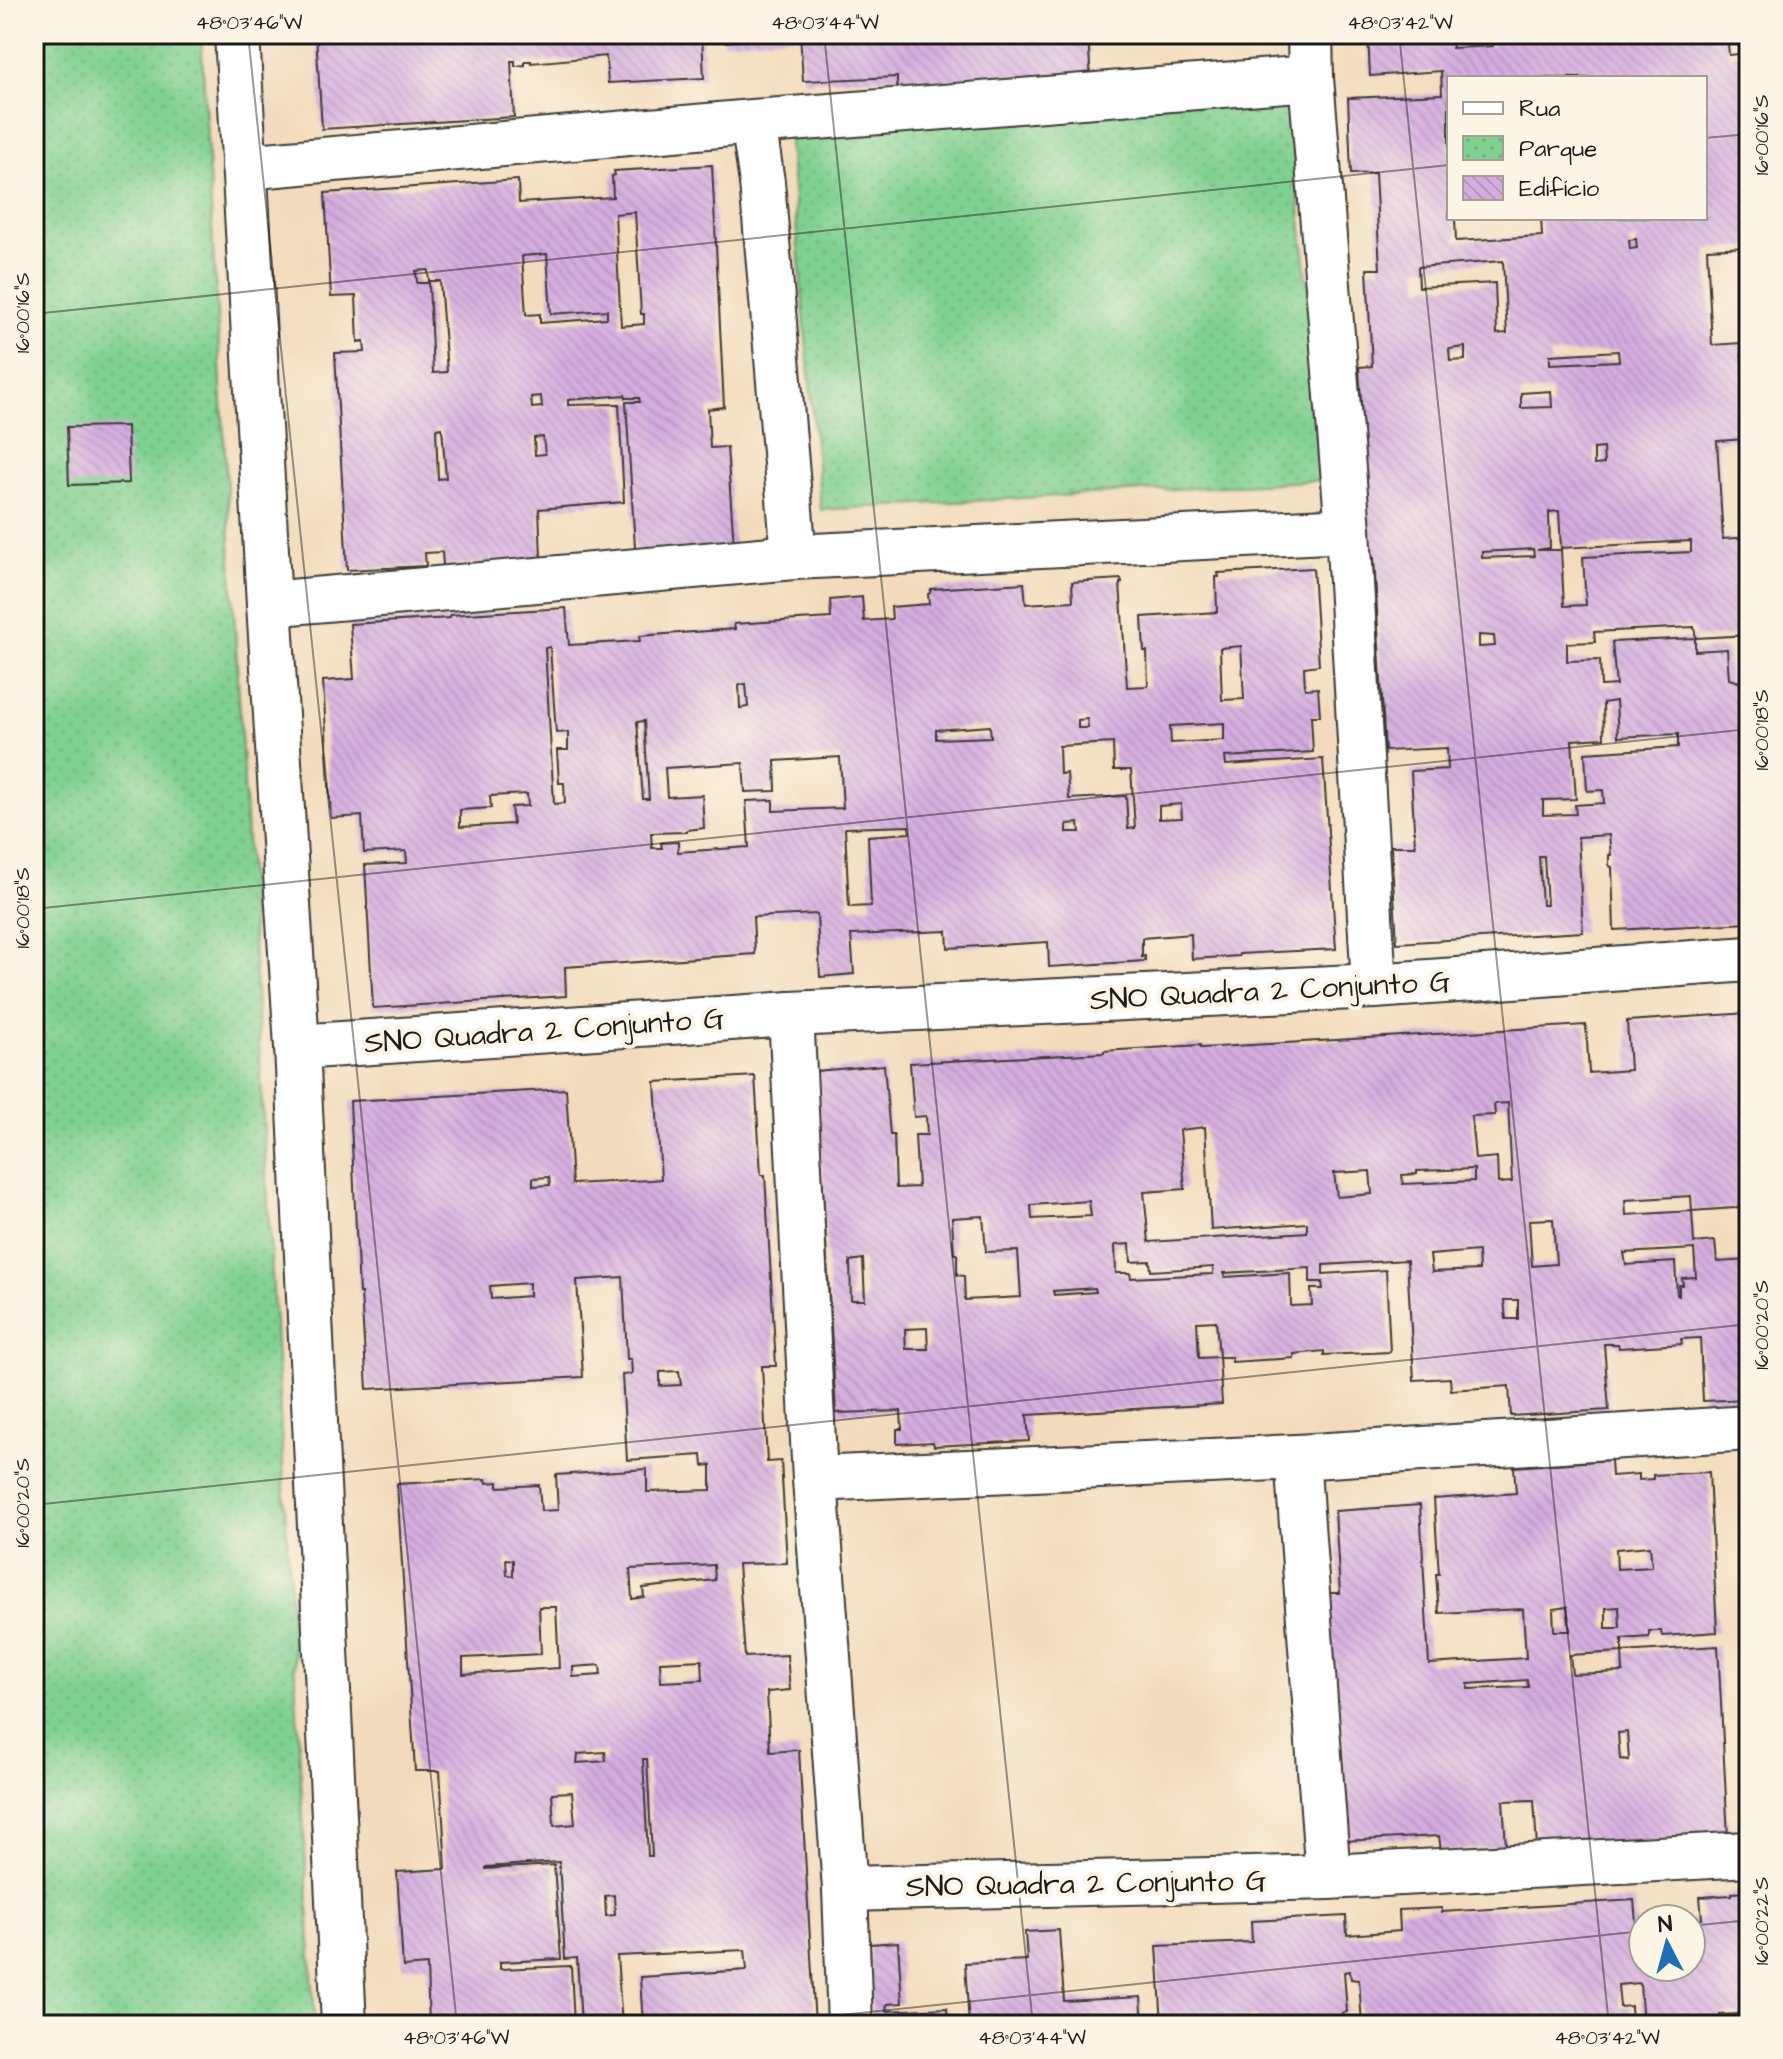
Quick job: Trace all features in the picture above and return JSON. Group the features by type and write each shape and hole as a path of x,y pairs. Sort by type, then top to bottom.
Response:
{"street":[{"path":"237,34 297,1047 344,2025"},
{"path":"1310,34 1348,530 1374,986"},
{"path":"244,167 753,122 1311,78"},
{"path":"753,122 762,182 794,557"},
{"path":"269,604 794,557 1348,530"},
{"name":"SNO Quadra 2 Conjunto G","path":"297,1047 791,1014 1374,986 1749,959"},
{"path":"791,1014 815,1479 845,1889 850,2025"},
{"path":"815,1479 1297,1457 1749,1428"},
{"path":"1297,1457 1328,1877"},
{"name":"SNO Quadra 2 Conjunto G","path":"845,1889 1328,1877 1749,1854"}],"green space":[{"path":"34,34 201,34 315,2025 34,2025"},
{"path":"1289,94 1326,480 821,510 788,132"}],"building":[{"path":"316,34 702,34 704,78 608,83 606,56 525,61 525,65 515,66 515,61 511,61 514,117 322,129"},
{"path":"723,34 795,34 795,36 724,42"},
{"path":"800,34 1088,34 1091,82 897,94 897,77 803,81"},
{"path":"1186,34 1282,34 1282,39 1187,45"},
{"path":"1368,34 1451,34 1452,48 1493,46 1493,34 1727,34 1729,55 1748,53 1749,247 1707,249 1712,345 1741,343 1746,439 1717,441 1723,539 1749,537 1749,635 1696,638 1694,627 1594,632 1595,642 1567,643 1567,661 1600,660 1601,686 1616,685 1612,642 1695,638 1695,651 1727,649 1729,679 1739,682 1749,693 1749,923 1614,930 1609,835 1578,837 1583,932 1397,943 1391,846 1415,846 1411,771 1448,769 1447,748 1385,751 1359,367 1372,366 1367,269 1380,269 1375,173 1351,174 1348,98 1442,94 1441,71 1370,76","holes":["1636,239 1637,248 1630,249 1629,240","1503,261 1507,333 1497,334 1495,283 1419,287 1418,267","1465,347 1465,360 1450,361 1449,349","1618,351 1619,361 1550,364 1550,355","1551,391 1552,407 1521,408 1521,393","1603,448 1604,464 1594,465 1594,449","1559,511 1561,548 1691,541 1691,552 1583,557 1586,605 1564,606 1561,550 1537,550 1550,548 1549,512","1533,549 1534,556 1482,558 1482,552","1479,635 1494,636 1495,646 1479,647","1616,701 1618,737 1678,734 1678,747 1585,753 1587,791 1603,790 1604,803 1575,805 1576,814 1543,815 1543,800 1576,799 1572,740 1604,738 1603,703","1539,856 1544,856 1547,905 1542,905"]},
{"path":"712,165 724,407 708,409 710,448 727,447 734,546 638,551 635,548 626,402 640,402 639,398 626,398 625,395 568,400 568,405 619,404 624,502 539,509 541,558 443,566 442,552 425,553 426,566 347,570 335,353 365,352 364,341 358,342 356,296 331,297 325,193 518,180 519,203 613,197 614,171","holes":["635,212 644,324 621,326 615,214","547,254 551,314 607,310 607,318 540,323 540,314 526,315 522,256","428,270 429,281 440,281 447,372 433,373 429,283 417,283 416,271","541,396 542,407 532,408 531,397","442,428 446,478 438,479 436,429","543,437 545,454 535,455 534,438"]},
{"path":"127,426 129,483 69,485 67,427"},
{"path":"1313,568 1319,665 1304,667 1305,689 1318,688 1320,716 1311,716 1313,752 1225,757 1226,765 1323,759 1336,949 1192,959 1191,934 1142,938 1142,957 1145,956 1145,961 1049,967 1048,942 948,948 947,931 851,935 854,974 820,977 817,914 753,917 755,954 565,967 566,996 373,1008 365,865 407,863 406,851 364,853 362,816 331,818 323,681 354,679 350,624 566,608 569,645 640,641 639,636 735,629 734,624 831,618 830,600 862,597 864,621 892,619 891,607 929,604 931,589 1024,583 1026,604 1073,601 1072,582 1121,579 1127,687 1148,686 1142,617 1217,612 1218,573","holes":["1241,646 1244,699 1222,700 1220,648","550,647 556,733 568,732 568,750 557,750 559,783 564,783 565,803 554,804 545,648","746,684 748,707 740,708 739,685","1087,719 1088,728 1078,728 1078,720","644,721 649,799 643,799 637,722","1224,723 1224,740 1171,743 1170,726","990,726 991,737 936,739 936,730","1113,743 1114,770 1131,770 1135,828 1128,829 1126,796 1069,799 1067,773 1060,774 1059,746","840,757 843,808 773,811 773,800 746,801 749,847 678,852 678,842 661,843 662,848 652,848 651,833 704,828 702,795 667,797 665,768 743,763 745,792 776,791 775,761","527,794 528,806 511,807 513,824 460,827 460,810 491,808 490,796","1181,804 1182,818 1159,819 1159,806","1079,823 1080,832 1067,832 1067,824","909,826 910,833 868,836 871,906 849,907 845,828"]},
{"path":"1749,1013 1749,1207 1692,1211 1694,1243 1715,1241 1717,1262 1749,1260 1749,1399 1703,1401 1700,1338 1681,1339 1682,1344 1619,1348 1618,1344 1604,1344 1609,1410 1511,1416 1509,1386 1451,1390 1450,1378 1414,1380 1407,1260 1323,1265 1323,1274 1386,1270 1390,1352 1324,1355 1324,1351 1294,1354 1294,1358 1232,1362 1232,1357 1219,1357 1222,1404 1027,1415 1029,1441 934,1446 933,1442 897,1444 897,1429 902,1429 901,1411 836,1413 816,1071 884,1065 890,1135 894,1135 896,1188 918,1187 915,1135 927,1135 926,1116 914,1117 910,1063 1586,1025 1589,1073 1630,1070 1627,1021","holes":["1508,1103 1512,1182 1498,1183 1497,1157 1475,1159 1471,1116 1495,1115 1494,1104","1205,1127 1211,1230 1307,1223 1307,1232 1149,1242 1144,1192 1185,1189 1180,1130","1474,1169 1474,1181 1403,1184 1402,1175 1417,1174 1417,1171","1370,1171 1372,1194 1337,1197 1334,1173","1691,1196 1692,1211 1626,1215 1625,1200","1089,1201 1091,1216 1032,1219 1031,1205","983,1216 986,1252 1018,1251 1021,1297 965,1300 964,1276 957,1275 957,1254 954,1254 952,1218","1553,1219 1556,1264 1532,1266 1529,1220","1130,1244 1131,1262 1150,1261 1151,1271 1213,1267 1213,1274 1131,1278 1130,1273 1116,1273 1115,1245","1694,1249 1696,1277 1682,1278 1679,1296 1675,1262 1626,1265 1624,1253","1478,1251 1479,1270 1432,1272 1430,1255","863,1259 865,1300 851,1300 850,1261","1310,1268 1310,1282 1322,1282 1323,1289 1311,1289 1312,1305 1291,1306 1290,1273 1225,1277 1224,1273","1095,1288 1096,1292 1054,1295 1053,1291","1504,1300 1518,1300 1518,1319 1506,1319","1216,1321 1219,1357 1199,1358 1197,1322","927,1328 928,1349 906,1349 905,1329"]},
{"path":"755,1076 761,1175 765,1175 776,1366 762,1366 767,1462 781,1461 787,1563 738,1564 745,1657 787,1655 790,1690 767,1692 770,1752 799,1750 815,2025 643,2025 640,1977 747,1970 745,1950 617,1956 622,2025 581,2025 577,1958 565,1959 559,1862 486,1869 554,1865 561,1959 500,1962 500,1969 571,1966 574,2025 429,2025 427,1965 403,1967 397,1872 446,1869 440,1771 415,1771 397,1484 486,1479 487,1483 498,1482 498,1487 539,1485 541,1511 558,1510 556,1475 647,1469 647,1492 711,1490 711,1465 703,1466 702,1455 627,1460 622,1375 632,1374 631,1359 627,1359 623,1277 577,1280 583,1377 367,1389 350,1101 566,1089 572,1184 651,1180 661,1179 655,1082","holes":["549,1177 550,1185 533,1186 533,1178","529,1283 529,1296 491,1299 490,1286","679,1371 681,1385 660,1386 660,1372","506,1559 513,1560 513,1576 507,1575","714,1565 715,1580 643,1588 644,1597 632,1599 630,1569","539,1607 556,1607 559,1668 463,1674 463,1658 541,1654","702,1660 703,1680 661,1682 660,1662","600,1665 601,1675 573,1677 573,1667","605,1752 606,1761 577,1763 578,1754","643,1759 647,1759 652,1856 648,1856","572,1792 575,1824 554,1826 552,1793","614,1895 615,1915 606,1916 605,1896"]},
{"path":"1611,1460 1612,1476 1639,1474 1639,1480 1653,1479 1653,1475 1709,1472 1717,1632 1662,1636 1661,1631 1649,1631 1649,1637 1622,1639 1622,1652 1718,1646 1728,1837 1537,1848 1534,1800 1503,1801 1506,1847 1441,1851 1439,1836 1342,1841 1328,1593 1340,1593 1335,1511 1420,1505 1429,1664 1526,1658 1523,1609 1439,1613 1436,1574 1439,1574 1434,1499 1516,1493 1514,1467","holes":["1650,1546 1652,1567 1617,1569 1616,1549","1567,1607 1570,1631 1554,1631 1553,1609","1619,1607 1620,1628 1606,1628 1606,1608","1622,1652 1623,1672 1572,1674 1570,1655","1527,1680 1528,1687 1468,1689 1468,1684","1627,1732 1629,1760 1620,1759 1618,1733"]},
{"path":"1749,1892 1749,2025 1739,2025 1739,2014 1720,2015 1721,2025 1643,2025 1640,1983 1707,1983 1707,1903 1701,1903 1700,1897"},
{"path":"1634,1900 1634,1903 1627,1903 1627,1983 1640,1983 1618,1985 1620,2007 1631,2006 1632,2025 1362,2025 1359,1980 1351,1979 1350,1971 1344,1972 1347,2012 1342,2013 1342,2025 1256,2025 1256,2017 1249,2017 1249,2025 1162,2025 1157,1946 1252,1942 1251,1921 1346,1916 1347,1935 1400,1931 1399,1910 1442,1908 1442,1912"},
{"path":"1059,1930 1064,2001 1141,1997 1143,2025 969,2025 965,1963 1027,1960 1025,1932"},
{"path":"898,1942 902,2003 887,2004 886,2011 947,2008 948,2025 872,2025 870,1944"}]}
